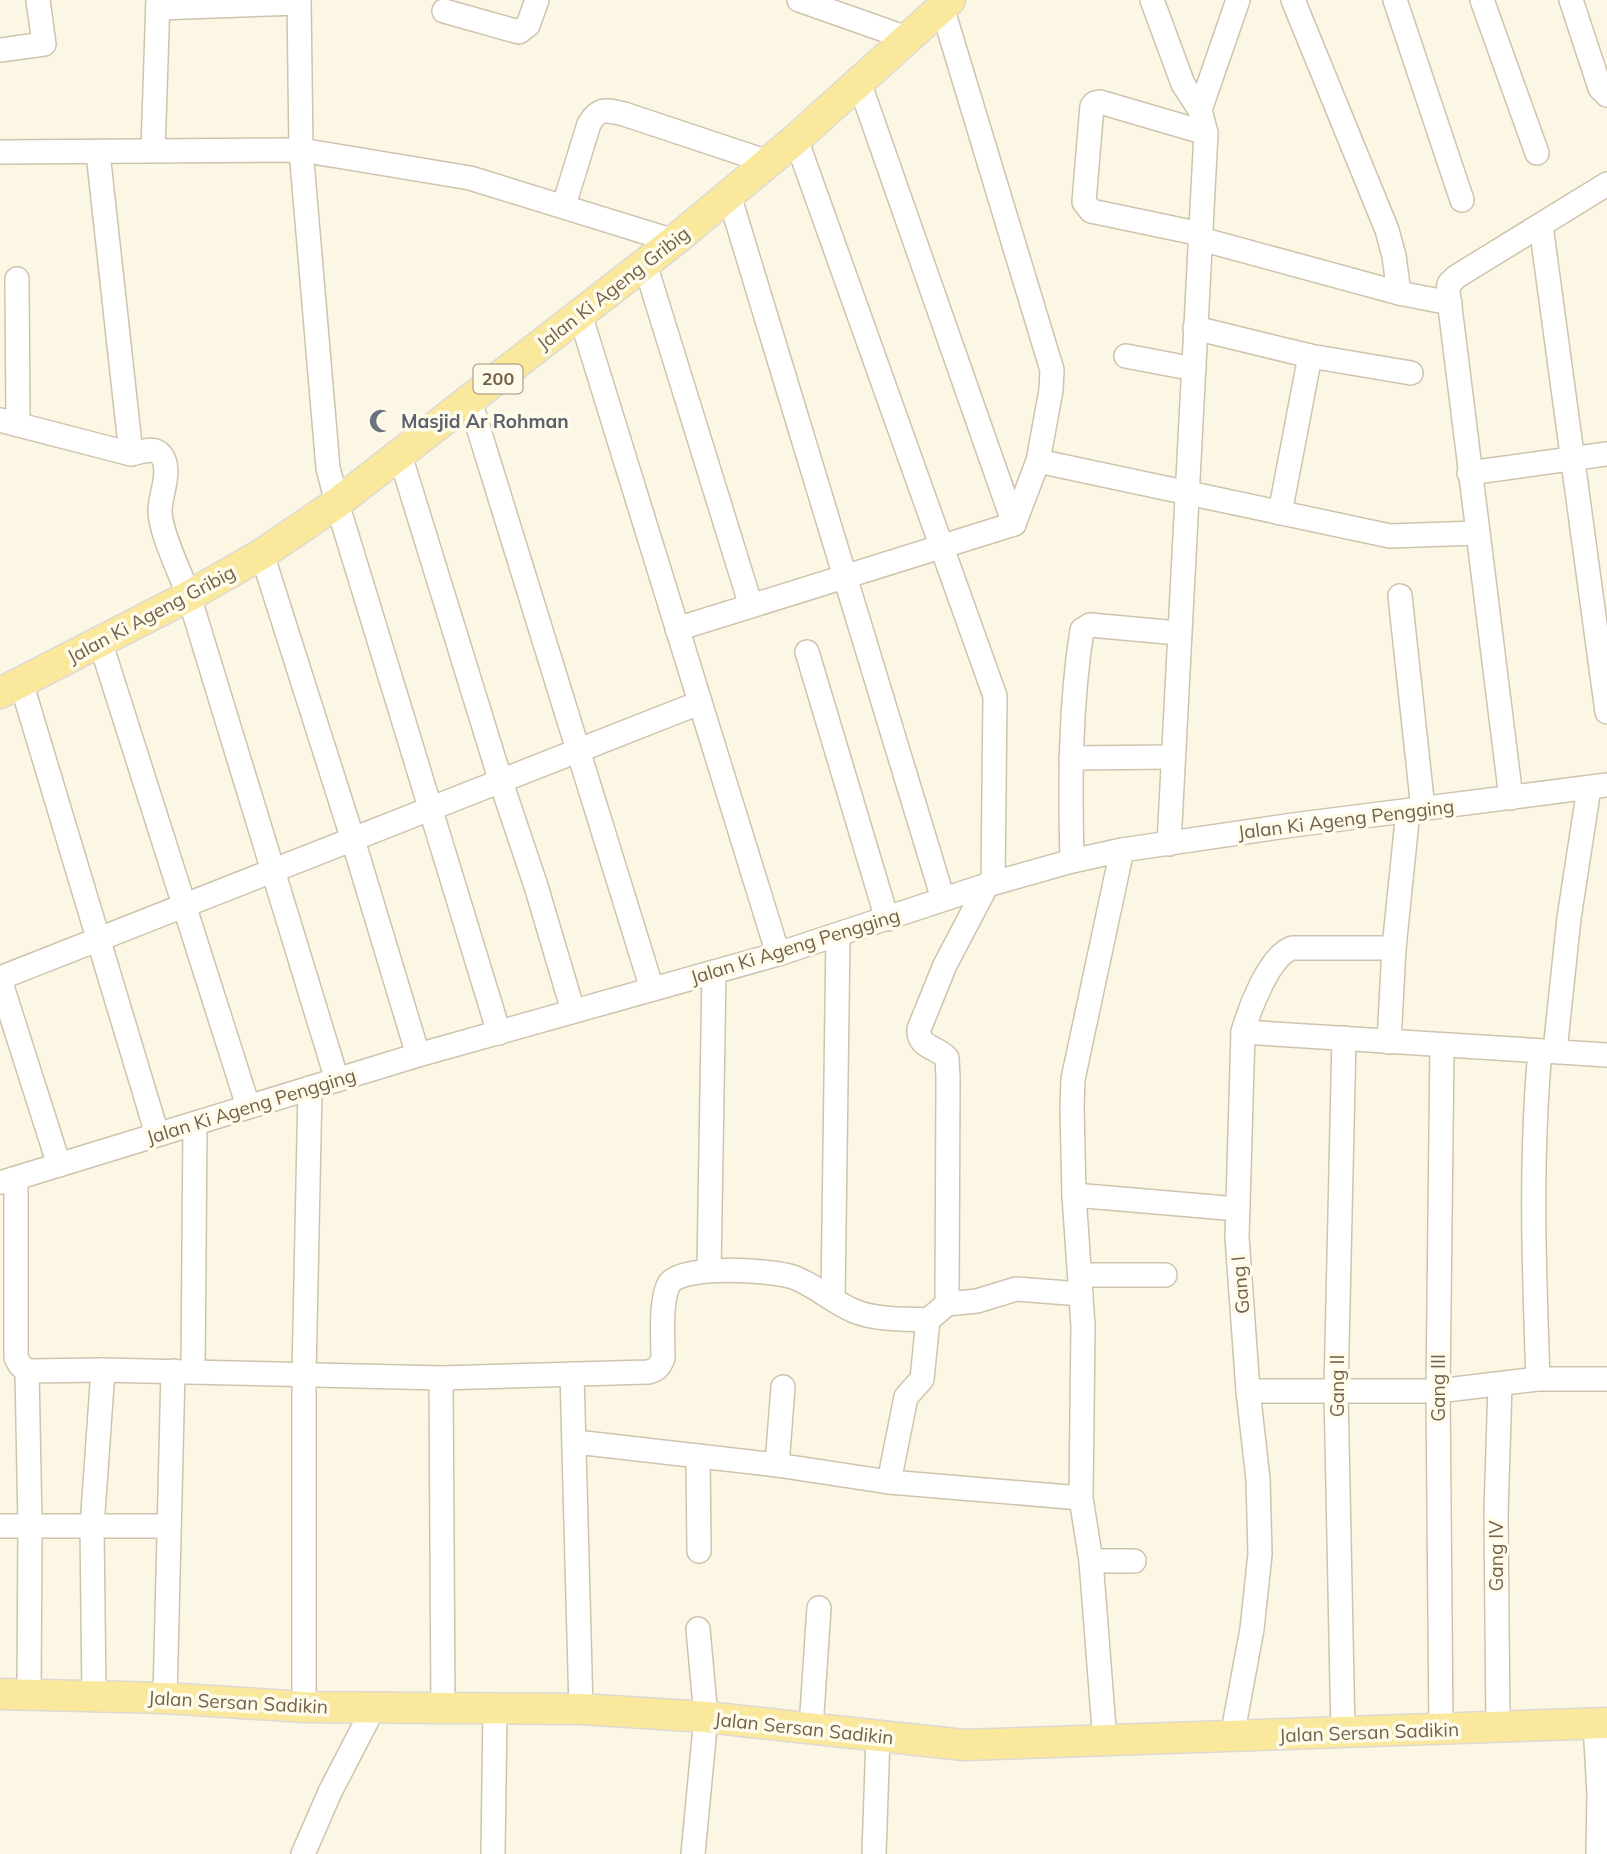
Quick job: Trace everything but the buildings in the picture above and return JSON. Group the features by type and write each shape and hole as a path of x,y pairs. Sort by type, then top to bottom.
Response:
{"main road":[{"name":"Jalan Ki Ageng Gribig","path":"10,688 189,596 262,555 337,503 674,241 796,139 946,4"},
{"name":"Jalan Sersan Sadikin","path":"15,1694 165,1698 304,1707 581,1709 706,1717 964,1745 1601,1723"}],"street":[{"path":"0,50 44,44 38,0"},
{"path":"444,11 519,32 528,25 537,0"},
{"path":"799,0 908,38"},
{"path":"1152,0 1183,84 1200,110 1206,133 1169,844"},
{"path":"1200,110 1238,0"},
{"path":"1293,0 1387,230 1399,293"},
{"path":"1395,0 1462,200"},
{"path":"1482,0 1537,153"},
{"path":"1571,0 1600,88 1607,95"},
{"path":"153,150 158,4 299,2 301,150 327,454 337,503 499,1032"},
{"path":"946,4 1052,370 1038,461 1014,523"},
{"path":"859,82 1014,523"},
{"path":"1206,133 1100,102 1095,103 1092,106 1084,202 1090,211 1201,237 1399,293 1450,303"},
{"path":"564,205 589,124 595,114 605,110 768,162"},
{"path":"796,139 995,696 990,884 945,965 919,1029 920,1040 942,1053 948,1063 947,1304"},
{"path":"0,152 301,150 470,178 674,241"},
{"path":"98,153 131,454"},
{"path":"1511,798 1469,473 1449,284 1456,277 1607,184"},
{"path":"729,195 943,899"},
{"path":"1541,226 1607,712"},
{"path":"645,264 751,606"},
{"path":"17,279 9,422 131,454 151,450 159,452 164,459 166,470 160,520 189,596 337,1080"},
{"path":"580,314 778,954"},
{"path":"1195,328 1310,356 1411,373"},
{"path":"1126,356 1194,369"},
{"path":"1280,513 1310,356"},
{"path":"470,401 652,989"},
{"path":"1469,473 1607,454"},
{"path":"400,455 573,1011"},
{"path":"1038,461 1390,536 1477,533"},
{"path":"677,629 1014,523"},
{"path":"262,555 418,1055"},
{"path":"1389,1042 1394,948 1415,810 1400,596"},
{"path":"1072,861 1071,758 1075,674 1082,630 1090,625 1178,633"},
{"path":"100,641 248,1106"},
{"path":"807,652 887,919"},
{"path":"10,688 98,940 157,1134"},
{"path":"59,1165 0,979 699,703"},
{"path":"1071,758 1173,757"},
{"path":"1538,1379 1533,1219 1535,1106 1569,918 1598,786"},
{"name":"Jalan Ki Ageng Pengging","path":"8,1181 418,1055 778,954 990,884 1072,861 1122,850 1598,786"},
{"path":"1105,1742 1091,1561 1081,1498 1083,1326 1074,1195 1072,1107 1073,1079 1122,850"},
{"path":"834,1298 838,935"},
{"name":"Gang I","path":"1232,1737 1252,1629 1261,1554 1258,1479 1238,1275 1242,1032 1270,971 1280,954 1286,950 1394,948"},
{"path":"709,1270 714,972"},
{"path":"1242,1032 1607,1055"},
{"name":"Gang II","path":"1343,1734 1336,1391 1344,1038"},
{"name":"Gang III","path":"1441,1730 1438,1391 1442,1045"},
{"path":"304,1707 304,1376 310,1088"},
{"path":"165,1698 169,1526 183,1372 195,1124"},
{"path":"8,1181 16,1358 27,1371 103,1370 441,1378 655,1371 663,1358 665,1298 670,1281 682,1274 709,1270 791,1276 853,1311 873,1316 928,1320"},
{"path":"1074,1195 1238,1209"},
{"path":"889,1482 906,1397 922,1379 928,1320 947,1304 977,1301 1016,1290 1165,1275"},
{"path":"94,1697 92,1527 103,1370"},
{"path":"15,1694 30,1525 27,1371"},
{"path":"572,1374 576,1442 581,1709"},
{"path":"441,1378 443,1708"},
{"path":"1248,1391 1438,1391 1538,1379 1607,1379"},
{"name":"Gang IV","path":"1497,1727 1496,1513 1500,1385"},
{"path":"777,1465 783,1387"},
{"path":"576,1442 777,1465 889,1482 1081,1498"},
{"path":"698,1456 699,1550"},
{"path":"0,1526 169,1526"},
{"path":"1091,1561 1134,1561"},
{"path":"811,1728 819,1608"},
{"path":"693,1854 706,1717 698,1629"},
{"path":"303,1854 330,1793 374,1707"},
{"path":"493,1854 495,1710"},
{"path":"1598,1854 1601,1723"},
{"path":"874,1854 878,1737"}],"place":[{"name":"Masjid Ar Rohman","path":"381,421"}]}
